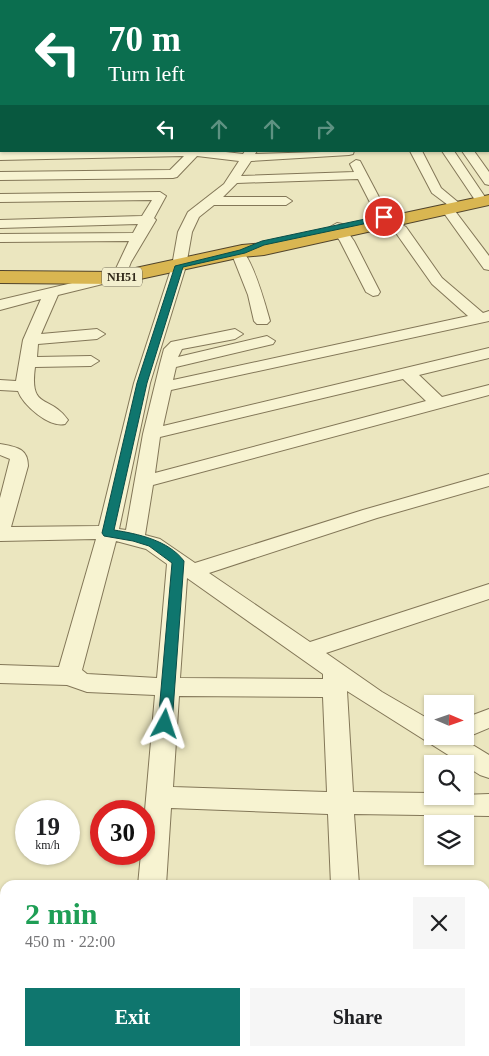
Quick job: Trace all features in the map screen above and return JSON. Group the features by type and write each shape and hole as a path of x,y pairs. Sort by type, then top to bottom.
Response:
{"highway":[{"name":"NH51","path":"0,278 113,278 240,252 264,249 486,197"}],"street":[{"path":"0,156 194,152 248,155 324,152"},
{"path":"0,176 173,174 194,152"},
{"path":"350,152 387,220 401,230 437,281 485,317"},
{"path":"417,152 436,190 450,206 489,266"},
{"path":"449,152 486,197"},
{"path":"469,152 489,181"},
{"path":"71,676 70,670 108,533 142,383 179,266 189,222 198,209 232,180 248,155"},
{"path":"232,180 362,175"},
{"path":"324,189 368,186"},
{"path":"0,198 158,196 160,198 113,278 0,305"},
{"path":"208,201 286,201"},
{"path":"0,224 148,220"},
{"path":"339,230 372,292"},
{"path":"0,238 138,237"},
{"path":"240,252 262,321"},
{"path":"52,292 30,340 24,386 29,398 59,420"},
{"path":"163,387 485,317"},
{"path":"30,340 97,334"},
{"path":"135,537 152,434 174,346 235,334"},
{"path":"168,364 267,342"},
{"path":"152,434 489,353"},
{"path":"27,362 91,361"},
{"path":"407,373 438,403"},
{"path":"0,386 24,386"},
{"path":"145,481 489,390"},
{"path":"0,449 18,456 19,466 0,533 108,533 135,537 153,544 306,651 334,679 374,698 424,728"},
{"path":"185,566 489,480"},
{"path":"152,880 168,687 185,566"},
{"path":"306,651 489,591"},
{"path":"0,674 71,676 88,683 168,687 334,679"},
{"path":"334,679 345,880"},
{"path":"474,724 489,718"},
{"path":"452,745 489,768"},
{"path":"159,797 341,804 489,805"}],"route":[{"path":"165,724 178,561 153,544 135,537 108,533 142,383 179,266 242,251 262,244 384,217"}]}
